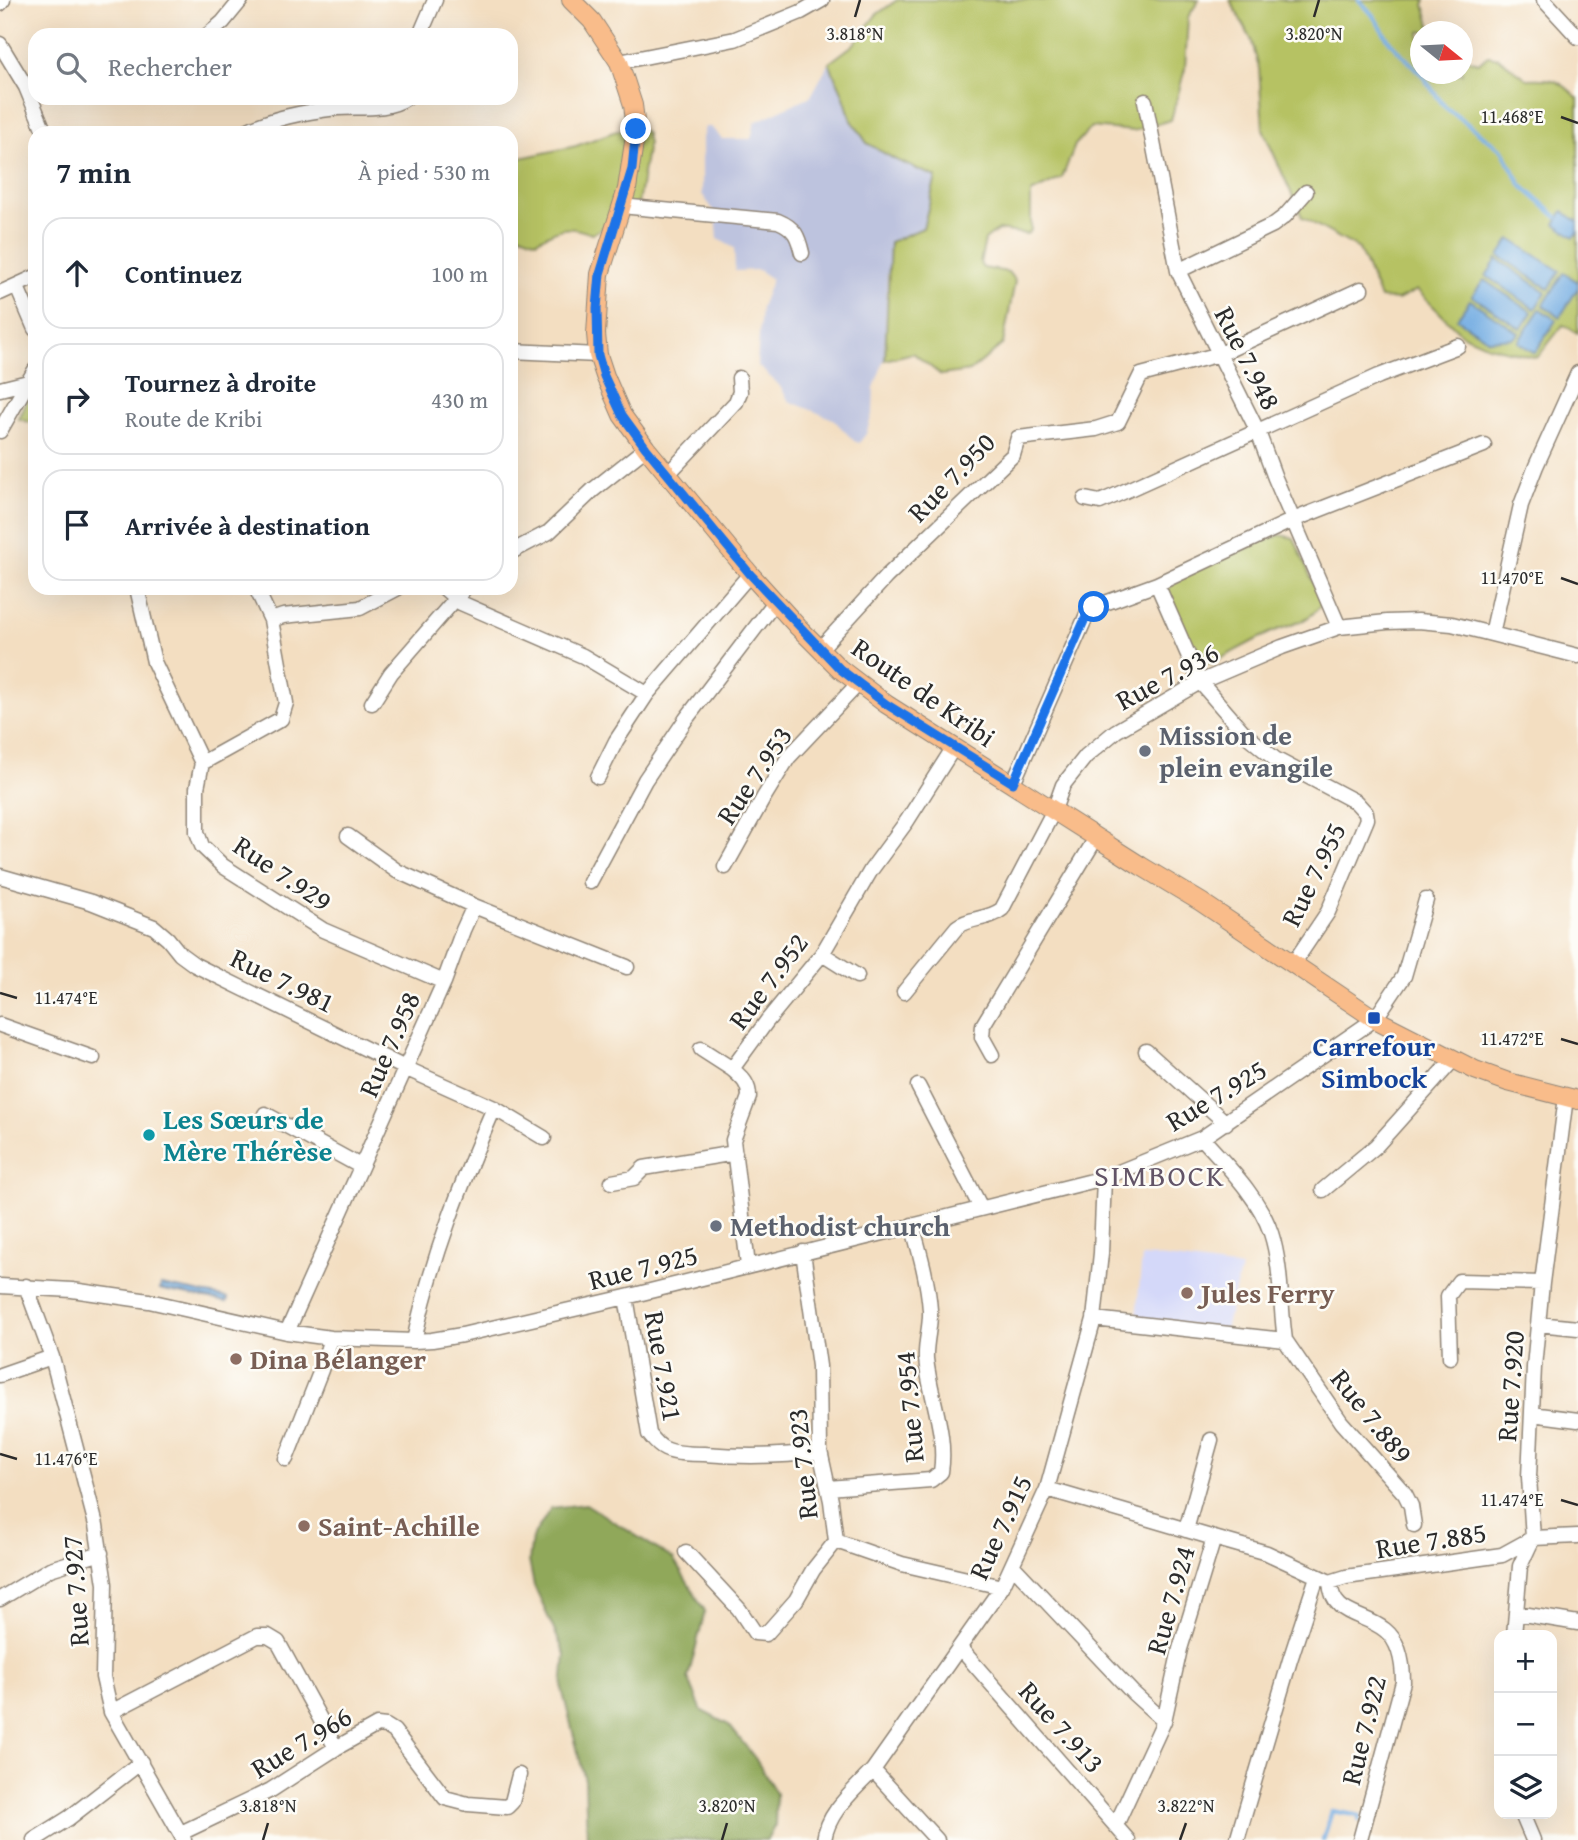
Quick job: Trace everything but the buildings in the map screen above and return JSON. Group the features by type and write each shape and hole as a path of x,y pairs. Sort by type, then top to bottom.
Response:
{"main road":[{"name":"Route de Kribi","path":"571,0 592,21 619,62 633,105 636,129 632,169 600,274 597,308 598,355 604,376 622,415 646,448 750,574 820,649 859,684 1096,838 1201,902 1375,1019 1453,1060 1508,1082 1572,1098"}],"street":[{"path":"216,28 241,0"},
{"path":"423,28 435,0"},
{"path":"619,62 735,39 801,12 822,0"},
{"path":"1545,0 1578,37"},
{"path":"0,44 28,92"},
{"name":"Rue 7.948","path":"1145,101 1178,271 1258,432 1339,627"},
{"path":"34,105 43,126"},
{"path":"260,126 306,112 393,105"},
{"path":"1178,271 1273,225 1285,216 1306,192"},
{"path":"621,206 778,221 790,226 797,235 802,253"},
{"path":"0,293 28,281"},
{"path":"17,287 28,313"},
{"name":"Rue 7.950","path":"820,649 886,577 1013,455 1018,438 1096,429 1118,422 1141,375 1220,354 1361,289"},
{"path":"1085,499 1100,502 1379,376 1458,346"},
{"path":"518,351 598,355"},
{"path":"1492,634 1521,505 1578,373"},
{"path":"0,389 28,377"},
{"path":"668,474 736,402 740,392 739,378"},
{"path":"0,431 28,381"},
{"path":"1013,783 1088,612 1094,607 1157,584 1293,520 1484,445"},
{"path":"518,548 549,532 593,490 646,448"},
{"path":"598,777 616,741 647,694 750,574"},
{"name":"Rue 7.955","path":"1157,584 1200,682 1245,734 1275,759 1356,802 1366,813 1367,819 1328,912 1293,964"},
{"path":"139,595 154,662 202,763 281,719 285,710 271,620 259,595"},
{"path":"271,620 283,616 360,608 385,595"},
{"path":"372,703 391,673 452,595"},
{"path":"460,595 488,616 583,656 647,694"},
{"path":"590,882 625,816 679,730 775,601"},
{"name":"Rue 7.936","path":"904,992 957,927 963,922 996,914 1002,909 1054,810 1063,785 1086,756 1136,719 1200,682 1282,647 1339,627 1418,621 1452,624 1578,656"},
{"name":"Rue 7.953","path":"725,867 788,758 859,684"},
{"name":"Rue 7.952","path":"748,1266 733,1140 749,1091 747,1084 732,1069 822,954 871,870 907,821 954,747"},
{"name":"Rue 7.929","path":"202,763 197,788 197,832 202,846 223,866 323,930 444,982"},
{"path":"348,836 397,871 474,906 627,967"},
{"path":"992,1055 982,1037 983,1025 1096,838"},
{"name":"Rue 7.981","path":"0,876 91,901 155,927 180,954 195,965 405,1068 494,1108 544,1138"},
{"path":"1375,1019 1404,976 1426,900"},
{"name":"Rue 7.958","path":"287,1332 444,982 474,906"},
{"path":"822,954 857,976"},
{"name":"Rue 7.925","path":"0,1286 72,1290 149,1301 287,1332 331,1338 414,1341 462,1335 1104,1178 1202,1138 1375,1019"},
{"path":"0,1025 93,1058"},
{"path":"701,1049 732,1069"},
{"path":"1146,1051 1226,1123"},
{"path":"1323,1190 1376,1146 1453,1060"},
{"path":"918,1086 981,1208"},
{"name":"Rue 7.920","path":"1514,1630 1520,1566 1533,1538 1529,1477 1542,1283 1572,1098"},
{"path":"414,1341 435,1258 463,1181 494,1108"},
{"path":"265,1114 360,1167"},
{"path":"1094,1319 1285,1340 1279,1277 1271,1232 1250,1194 1202,1138"},
{"path":"612,1182 634,1178 650,1167 734,1153"},
{"name":"Rue 7.915","path":"824,1840 827,1825 840,1805 873,1770 1002,1587 1047,1489 1094,1319 1101,1253 1104,1178"},
{"name":"Rue 7.954","path":"828,1488 931,1480 942,1472 938,1413 926,1357 930,1312 927,1286 912,1224"},
{"name":"Rue 7.923","path":"803,1252 819,1366 820,1451 836,1541 902,1564 1002,1587"},
{"path":"1450,1357 1448,1296 1459,1281 1542,1283"},
{"name":"Rue 7.927","path":"26,1286 52,1357 90,1498 101,1553 106,1584 103,1677 111,1712 183,1836"},
{"name":"Rue 7.921","path":"626,1297 649,1434 656,1442 665,1449 684,1453 751,1457 820,1451"},
{"path":"1538,1324 1578,1328"},
{"path":"286,1459 331,1338"},
{"name":"Rue 7.889","path":"1285,1340 1341,1422 1405,1494 1411,1506 1414,1525"},
{"path":"0,1375 52,1357"},
{"path":"1532,1414 1578,1420"},
{"path":"1186,1530 1211,1440"},
{"name":"Rue 7.924","path":"1047,1489 1213,1538 1180,1649 1164,1721 1116,1825"},
{"name":"Rue 7.885","path":"1323,1579 1502,1555 1533,1538 1578,1536"},
{"path":"1213,1538 1267,1553 1323,1579 1286,1674 1237,1840"},
{"path":"686,1552 739,1609 755,1633 766,1633 796,1600 813,1570 836,1541"},
{"path":"0,1599 50,1569 101,1553"},
{"path":"1013,1566 1124,1684 1164,1721"},
{"name":"Rue 7.922","path":"1323,1579 1337,1605 1385,1630 1394,1641 1403,1668 1404,1682 1360,1840"},
{"path":"1516,1613 1578,1623"},
{"path":"111,1712 257,1636 268,1636 278,1642 336,1748"},
{"name":"Rue 7.913","path":"960,1648 1128,1840"},
{"name":"Rue 7.966","path":"183,1836 271,1790 377,1725 394,1731 445,1798 468,1804 507,1807 512,1802 519,1775"},
{"path":"34,1840 69,1818 141,1762"},
{"path":"873,1770 937,1840"},
{"path":"1524,1819 1533,1840"}],"shaded area":[{"path":"829,63 851,119 896,160 937,177 923,228 887,275 884,360 874,388 873,411 866,434 859,443 833,419 789,401 779,385 757,365 761,307 772,279 758,270 735,271 734,248 718,239 716,214 702,194 702,138 705,127 711,127 722,139 751,139 755,122 811,96"},
{"name":"Jules Ferry","path":"1142,1257 1241,1268 1225,1329 1136,1319"}],"green space":[{"path":"897,0 1199,0 1188,17 1185,69 1171,120 1133,131 1091,127 1075,145 1062,178 1031,193 1031,230 1027,234 998,230 985,240 980,263 983,268 1008,272 1015,281 1003,344 970,371 941,375 913,353 885,360 890,242 923,228 936,177 896,160 867,143 851,119 829,63 853,45 876,15"},
{"path":"1230,0 1426,0 1424,5 1429,21 1410,21 1410,84 1473,84 1473,61 1478,63 1488,56 1499,58 1527,79 1555,81 1566,87 1578,98 1578,333 1563,325 1537,358 1488,346 1461,334 1417,290 1398,300 1380,298 1359,249 1302,217 1263,130 1259,68 1251,39"},
{"path":"634,128 645,132 648,143 638,204 624,216 592,234 569,228 536,241 518,234 518,158 576,146 616,131"},
{"path":"28,398 28,422 19,419"},
{"path":"1280,535 1294,538 1322,603 1317,610 1306,619 1262,637 1210,664 1192,658 1164,600 1172,581"},
{"path":"586,1504 673,1559 705,1611 688,1678 702,1711 729,1725 755,1758 776,1793 775,1825 767,1840 587,1840 585,1780 562,1689 565,1654 534,1586 529,1561 532,1538 551,1508"}],"water":[{"path":"1563,211 1578,222 1578,232 1574,237 1555,224"},
{"path":"1510,239 1560,271 1549,289 1499,256"},
{"path":"1497,259 1546,292 1535,309 1486,276"},
{"path":"1564,273 1578,282 1578,288 1560,317 1543,306"},
{"path":"1484,280 1532,312 1521,329 1472,296"},
{"path":"1470,300 1519,333 1514,338 1489,340 1457,319"},
{"path":"1540,309 1556,320 1535,353 1518,342"},
{"path":"161,1285 228,1298 227,1302 163,1290 160,1289"}],"waterway":[{"path":"1359,0 1372,14 1390,42 1410,63"},
{"path":"1428,84 1445,107 1502,150 1522,186 1557,217"},
{"path":"1323,1840 1332,1811 1360,1816 1359,1820"}],"place":[{"name":"Mission de plein evangile","path":"1145,751"},
{"name":"Carrefour Simbock","path":"1374,1018"},
{"name":"Les Sœurs de Mère Thérèse","path":"149,1135"},
{"name":"Methodist church","path":"716,1226"},
{"name":"Jules Ferry","path":"1187,1293"},
{"name":"Dina Bélanger","path":"236,1359"},
{"name":"Saint-Achille","path":"304,1526"}],"district":[{"name":"SIMBOCK","path":"1160,1176"}],"route":[{"path":"636,129 632,169 600,274 596,334 604,376 622,415 646,448 750,574 798,627 840,669 886,704 1013,783 1088,612 1094,607"}]}
